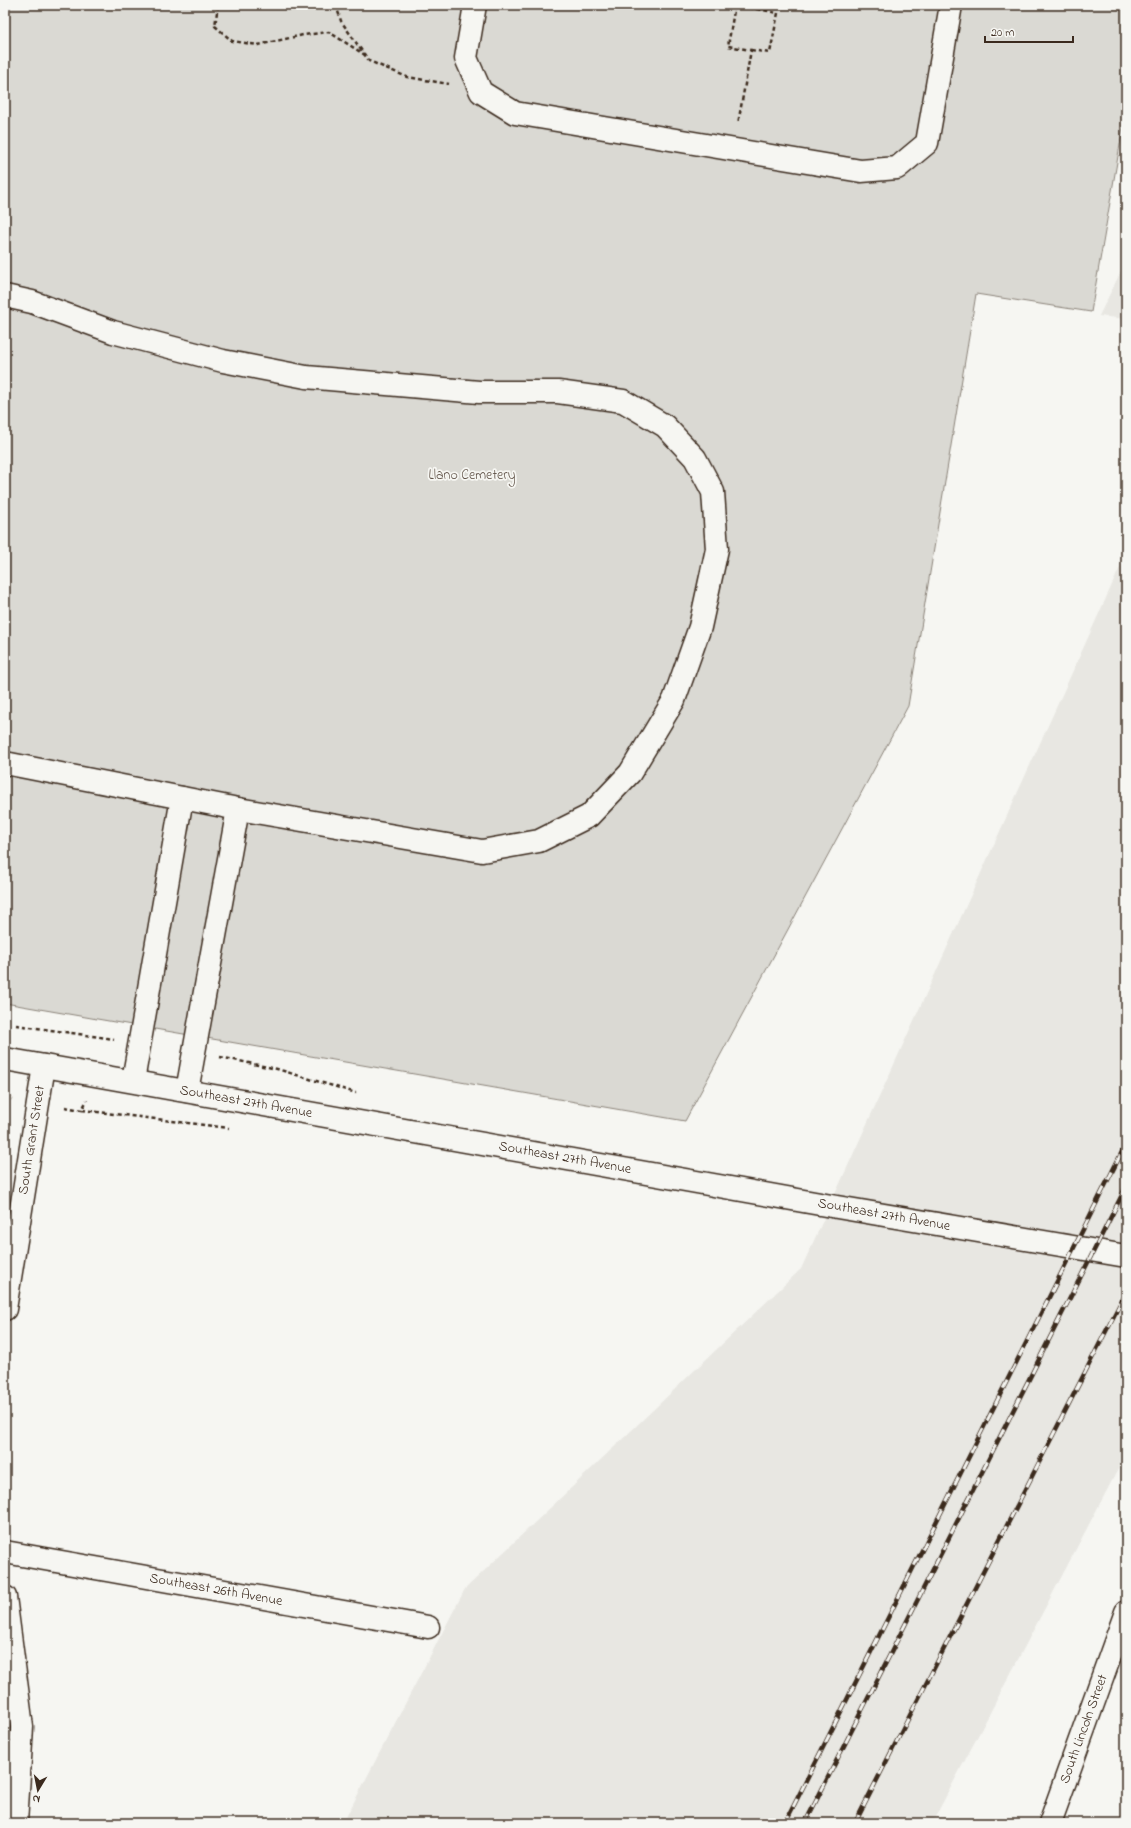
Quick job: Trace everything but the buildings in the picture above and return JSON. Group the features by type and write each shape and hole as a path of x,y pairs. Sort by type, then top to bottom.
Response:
{"main road":[{"path":"475,5 466,58 481,92 515,113 861,171 897,168 927,143 951,5"},
{"path":"5,296 32,302 128,336 223,361 306,376 479,392 558,392 623,401 665,426 695,458 713,492 717,549 700,627 674,700 630,773 589,816 539,841 482,851 238,809 5,763"},
{"path":"132,1081 182,798"},
{"path":"187,1091 238,809"},
{"name":"Southeast 27th Avenue","path":"5,1059 845,1208 1126,1256"},
{"name":"South Grant Street","path":"5,1309 44,1066"},
{"name":"Southeast 26th Avenue","path":"5,1552 428,1627"},
{"path":"5,1597 22,1727 16,1823"},
{"name":"South Lincoln Street","path":"1050,1823 1126,1612"}],"path":[{"path":"218,5 216,26 232,41 258,45 303,35 329,32 365,55"},
{"path":"336,5 341,21 369,61 407,77 447,84 475,78"},
{"path":"735,5 757,9 778,13 770,53 728,46 735,5"},
{"path":"757,9 758,5"},
{"path":"733,149 751,50"},
{"path":"16,1025 117,1039"},
{"path":"216,1056 277,1069 362,1095"},
{"path":"82,1110 230,1128"}],"shaded area":[{"path":"1126,261 1126,319 1099,316"},
{"path":"1126,554 1126,1454 932,1823 343,1823 465,1589 801,1269"}],"green space":[{"name":"Llano Cemetery","path":"5,5 1126,5 1126,110 1091,312 976,294 908,706 685,1121 5,1003"}],"railway":[{"path":"785,1823 1126,1144"},
{"path":"805,1823 1126,1187"},
{"path":"855,1823 1126,1292"}]}
